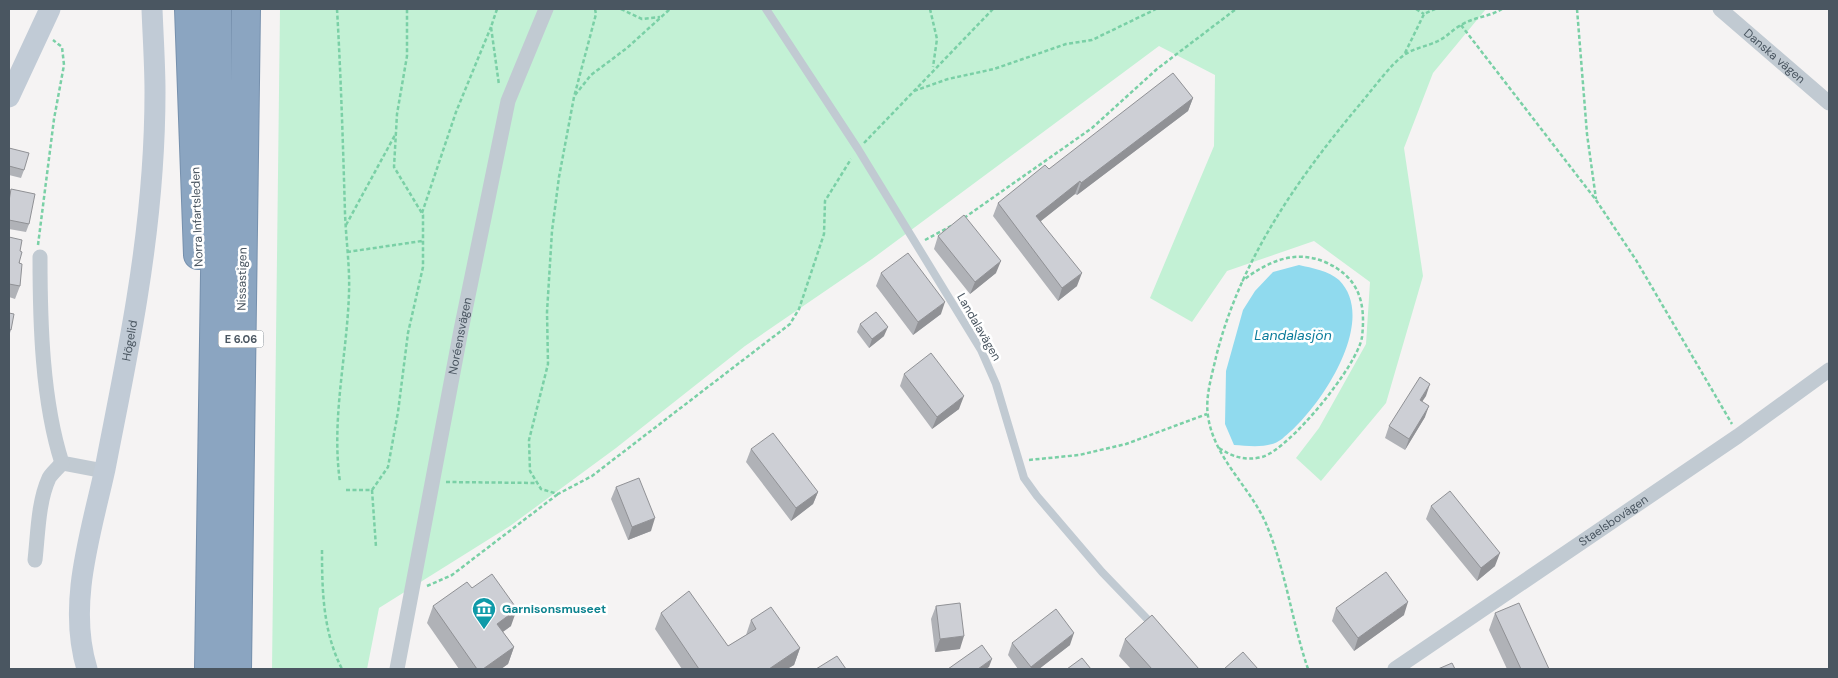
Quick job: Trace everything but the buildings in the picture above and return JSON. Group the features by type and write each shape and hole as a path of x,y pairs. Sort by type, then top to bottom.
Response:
{"highway":[{"name":"Norra Infartsleden","path":"189,9 200,308 212,425"},
{"name":"E 6.06","path":"209,669 217,9"},
{"name":"Nissastigen","path":"237,669 246,9"}],"street":[{"path":"12,85 50,9"},
{"name":"Högelid","path":"87,669 80,627 81,598 89,536 104,470 144,257 152,168 155,92 152,9"},
{"name":"Noréensvägen","path":"397,669 463,320 508,101 546,9"},
{"name":"Danska vägen","path":"1720,9 1829,103"},
{"path":"40,257 40,313 45,361 52,421 62,463"},
{"name":"Staelsbovägen","path":"1394,669 1738,436 1829,370"},
{"path":"62,463 104,470"},
{"path":"35,560 39,521 45,490 50,477 62,463"}],"lane":[{"name":"Landalavägen","path":"766,9 858,149 981,350 996,384 1024,478 1036,496 1102,572 1162,635"}],"path":[{"path":"337,9 344,112 346,226 350,292 339,396 336,455 340,482"},
{"path":"407,9 407,56 396,114 394,167 422,213"},
{"path":"376,547 372,490 388,467 398,412 408,333 422,267 422,213 456,112 497,9"},
{"path":"558,494 541,488 530,471 529,440 548,364 547,312 550,256 559,177 574,97 596,14 595,9"},
{"path":"621,9 642,19 660,17"},
{"path":"574,97 591,75 627,48 670,9"},
{"path":"930,9 937,39 933,69"},
{"path":"412,593 452,575 558,494 592,476 790,324 804,296 824,234 825,201 858,149 933,69 993,9"},
{"path":"912,92 948,79 994,69 1066,44 1092,40 1156,9"},
{"path":"916,244 973,214 1092,128 1157,69 1236,9"},
{"path":"1416,9 1424,14"},
{"path":"1308,669 1298,638 1285,577 1267,526 1258,506 1227,464 1210,430 1207,414 1210,382 1219,344 1240,282 1272,223 1332,138 1404,54 1424,14 1435,9"},
{"path":"1404,54 1440,40 1461,24 1493,14 1502,9"},
{"path":"1577,9 1587,134 1596,200"},
{"path":"1461,24 1596,200 1636,260 1738,436"},
{"path":"491,27 500,93"},
{"path":"38,32 59,43 65,55 54,119 39,234 40,257"},
{"path":"346,226 396,135"},
{"path":"347,252 422,241"},
{"path":"1219,448 1233,457 1248,459 1264,457 1278,447 1313,416 1333,389 1362,338 1361,295 1343,270 1323,261 1301,256 1285,257 1269,263 1240,282"},
{"path":"1018,461 1079,455 1126,444 1207,414"},
{"path":"433,482 537,483"},
{"path":"346,490 372,490"},
{"path":"322,550 325,617 335,655 342,669"}],"green space":[{"path":"280,9 1486,9 1433,73 1404,148 1423,276 1386,403 1321,481 1296,458 1319,428 1366,344 1370,282 1314,241 1227,271 1192,322 1150,298 1214,146 1215,75 1159,46 872,259 745,346 616,448 510,526 379,608 367,669 272,669"}],"water":[{"name":"Landalasjön","path":"1299,265 1325,272 1335,277 1350,297 1352,318 1348,341 1339,365 1327,388 1312,409 1282,439 1271,444 1259,446 1234,445 1225,424 1226,371 1243,310 1255,291 1273,272"}],"place":[{"name":"Garnisonsmuseet","path":"484,630"}]}
